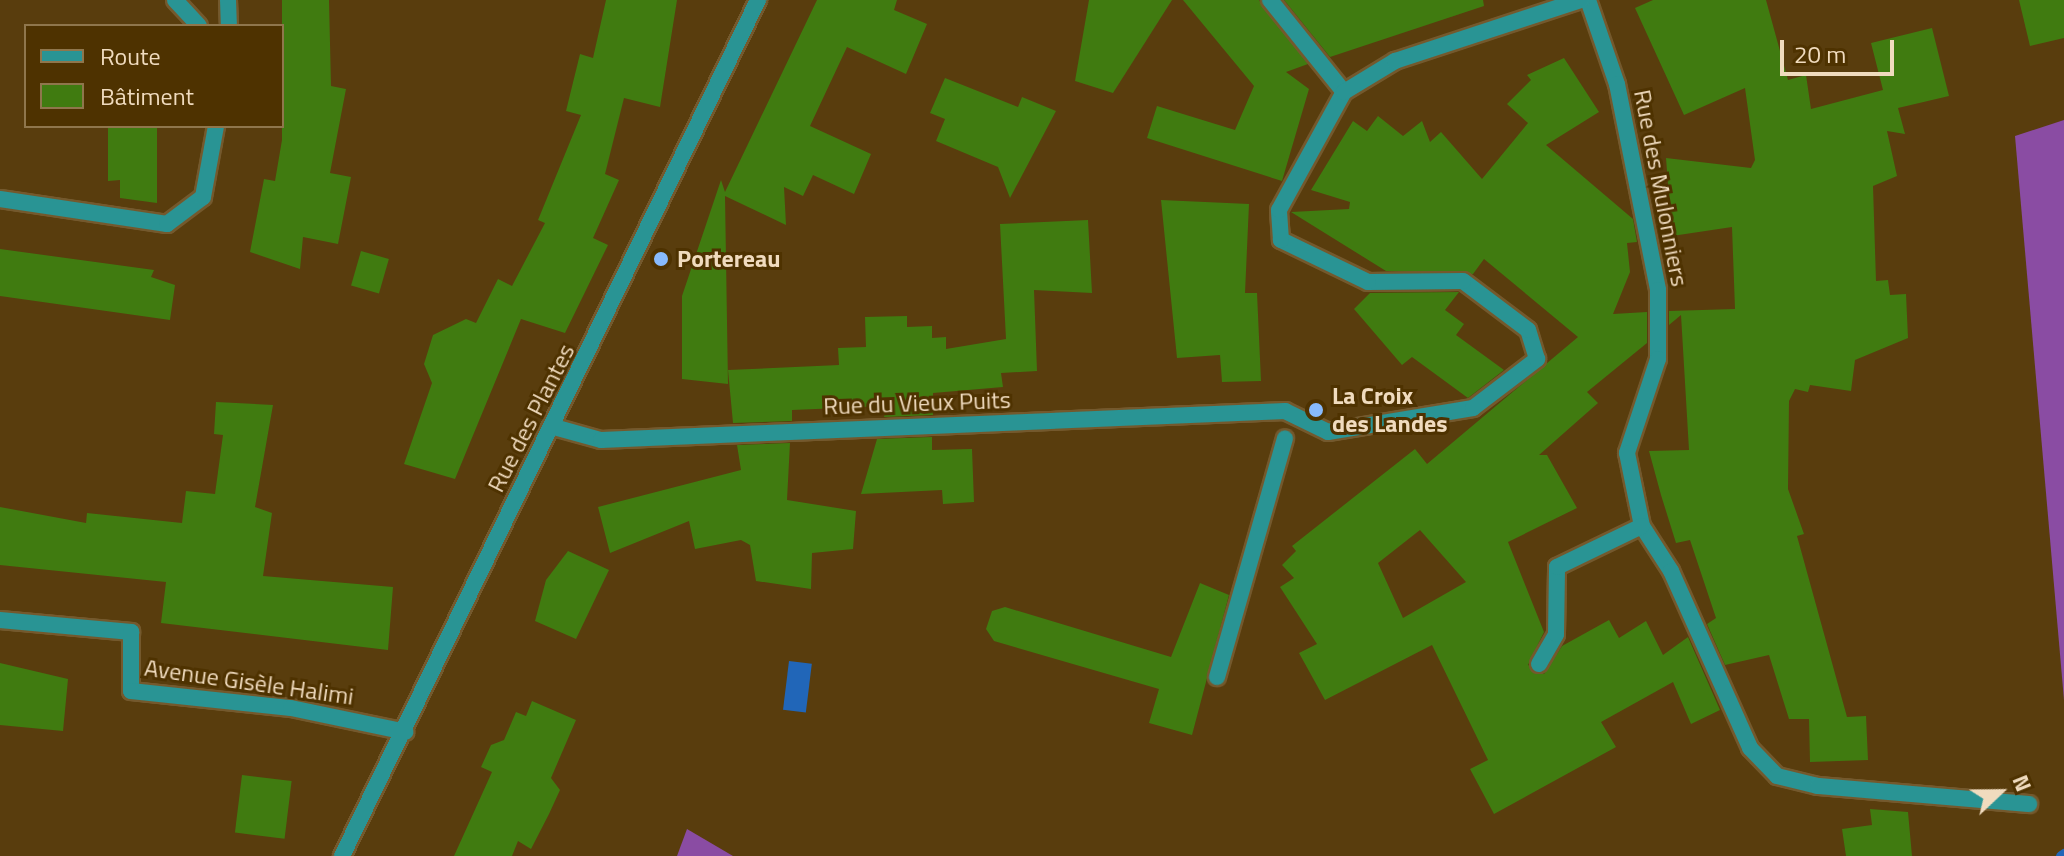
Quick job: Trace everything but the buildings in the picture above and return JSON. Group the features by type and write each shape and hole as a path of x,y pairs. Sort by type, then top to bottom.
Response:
{"street":[{"path":"175,0 197,24"},
{"path":"228,0 229,24"},
{"name":"Rue des Plantes","path":"342,856 406,732 758,0"},
{"path":"1270,0 1344,92 1395,61 1581,0"},
{"name":"Rue des Mulonniers","path":"1588,0 1617,84 1658,290 1658,359 1627,453 1642,526 1671,571 1750,748 1777,776 1818,786 2029,804"},
{"name":"Rue du Vieux Puits","path":"554,427 601,440 1285,411 1328,432 1473,408 1537,359 1528,330 1463,281 1368,282 1281,240 1279,210 1344,92"},
{"path":"0,199 167,224 203,197 216,128"},
{"path":"1217,677 1285,439"},
{"path":"1539,664 1556,634 1557,567 1642,526"},
{"name":"Avenue Gisèle Halimi","path":"0,620 131,632 131,691 291,708 406,732"}],"shaded area":[{"path":"2064,120 2064,700 2015,136"},
{"path":"687,829 733,856 677,856"}],"water":[{"path":"789,661 812,664 806,712 783,710"}],"place":[{"name":"Portereau","path":"661,259"},
{"name":"La Croix des Landes","path":"1316,410"}]}
